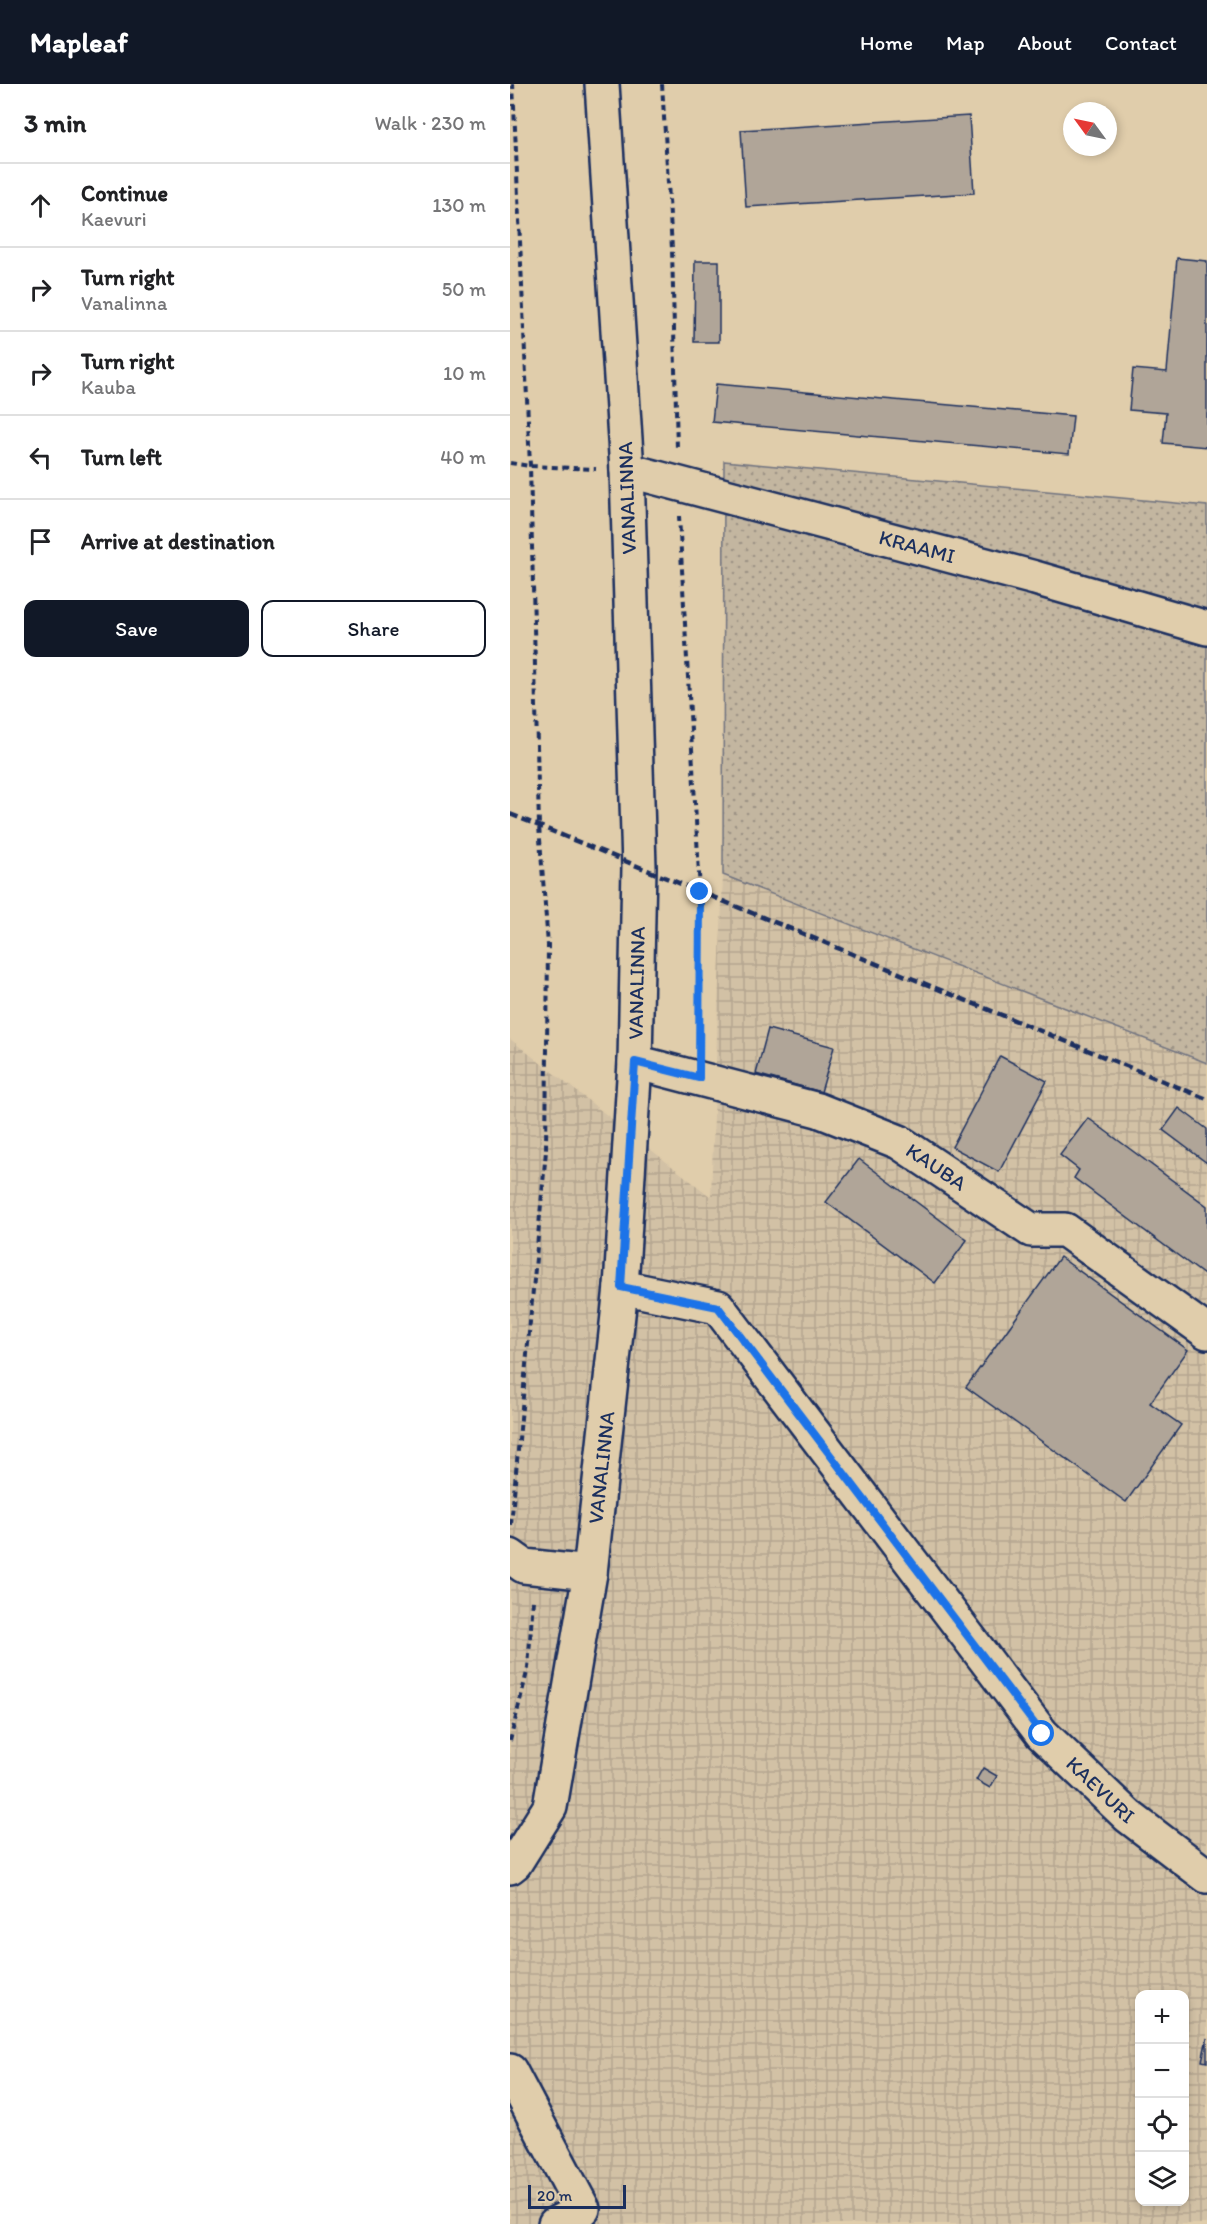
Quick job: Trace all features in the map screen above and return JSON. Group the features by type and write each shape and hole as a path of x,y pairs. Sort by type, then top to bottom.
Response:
{"street":[{"name":"VANALINNA","path":"510,1867 515,1863 550,1808 590,1573 621,1287 635,1062 639,867 627,470 602,84"},
{"name":"KRAAMI","path":"627,470 1024,575 1207,628"},
{"name":"KAUBA","path":"635,1062 818,1110 899,1142 1031,1230 1065,1230 1207,1332"},
{"name":"KAEVURI","path":"621,1287 718,1307 1042,1734 1128,1816 1207,1876"},
{"path":"521,1568 590,1573"},
{"path":"510,2071 583,2209 555,2224"}],"path":[{"path":"510,1741 528,1668 534,1594 521,1568 510,1524 546,1151 548,945 539,826 530,466 513,84"},
{"path":"662,84 672,249 677,483 700,892 699,1078"},
{"path":"510,463 530,466 627,470"}],"shaded area":[{"path":"724,461 1207,506 1207,1063 723,875"},
{"path":"723,875 1207,1063 1207,2224 510,2224 510,1039 711,1197"}],"building":[{"path":"969,116 974,193 746,207 741,130"},
{"path":"1177,258 1207,261 1207,447 1163,443 1166,413 1129,410 1133,369 1167,372"},
{"path":"695,261 719,261 719,342 694,342"},
{"path":"716,384 1073,416 1069,454 712,422"},
{"path":"768,1029 834,1047 821,1092 756,1074"},
{"path":"1000,1056 1047,1081 999,1172 952,1147"},
{"path":"1179,1108 1207,1129 1207,1163 1163,1130"},
{"path":"1088,1118 1207,1206 1207,1277 1074,1178 1079,1170 1060,1155"},
{"path":"859,1159 967,1240 935,1283 826,1202"},
{"path":"1060,1257 1188,1350 1150,1403 1181,1425 1126,1502 966,1387"},
{"path":"983,1768 997,1776 990,1788 976,1780"},
{"path":"1207,2038 1207,2062 1202,2061"}],"railway":[{"path":"510,814 1207,1099"}],"route":[{"path":"700,892 699,1078 635,1062 621,1287 718,1307 1042,1734"}]}
